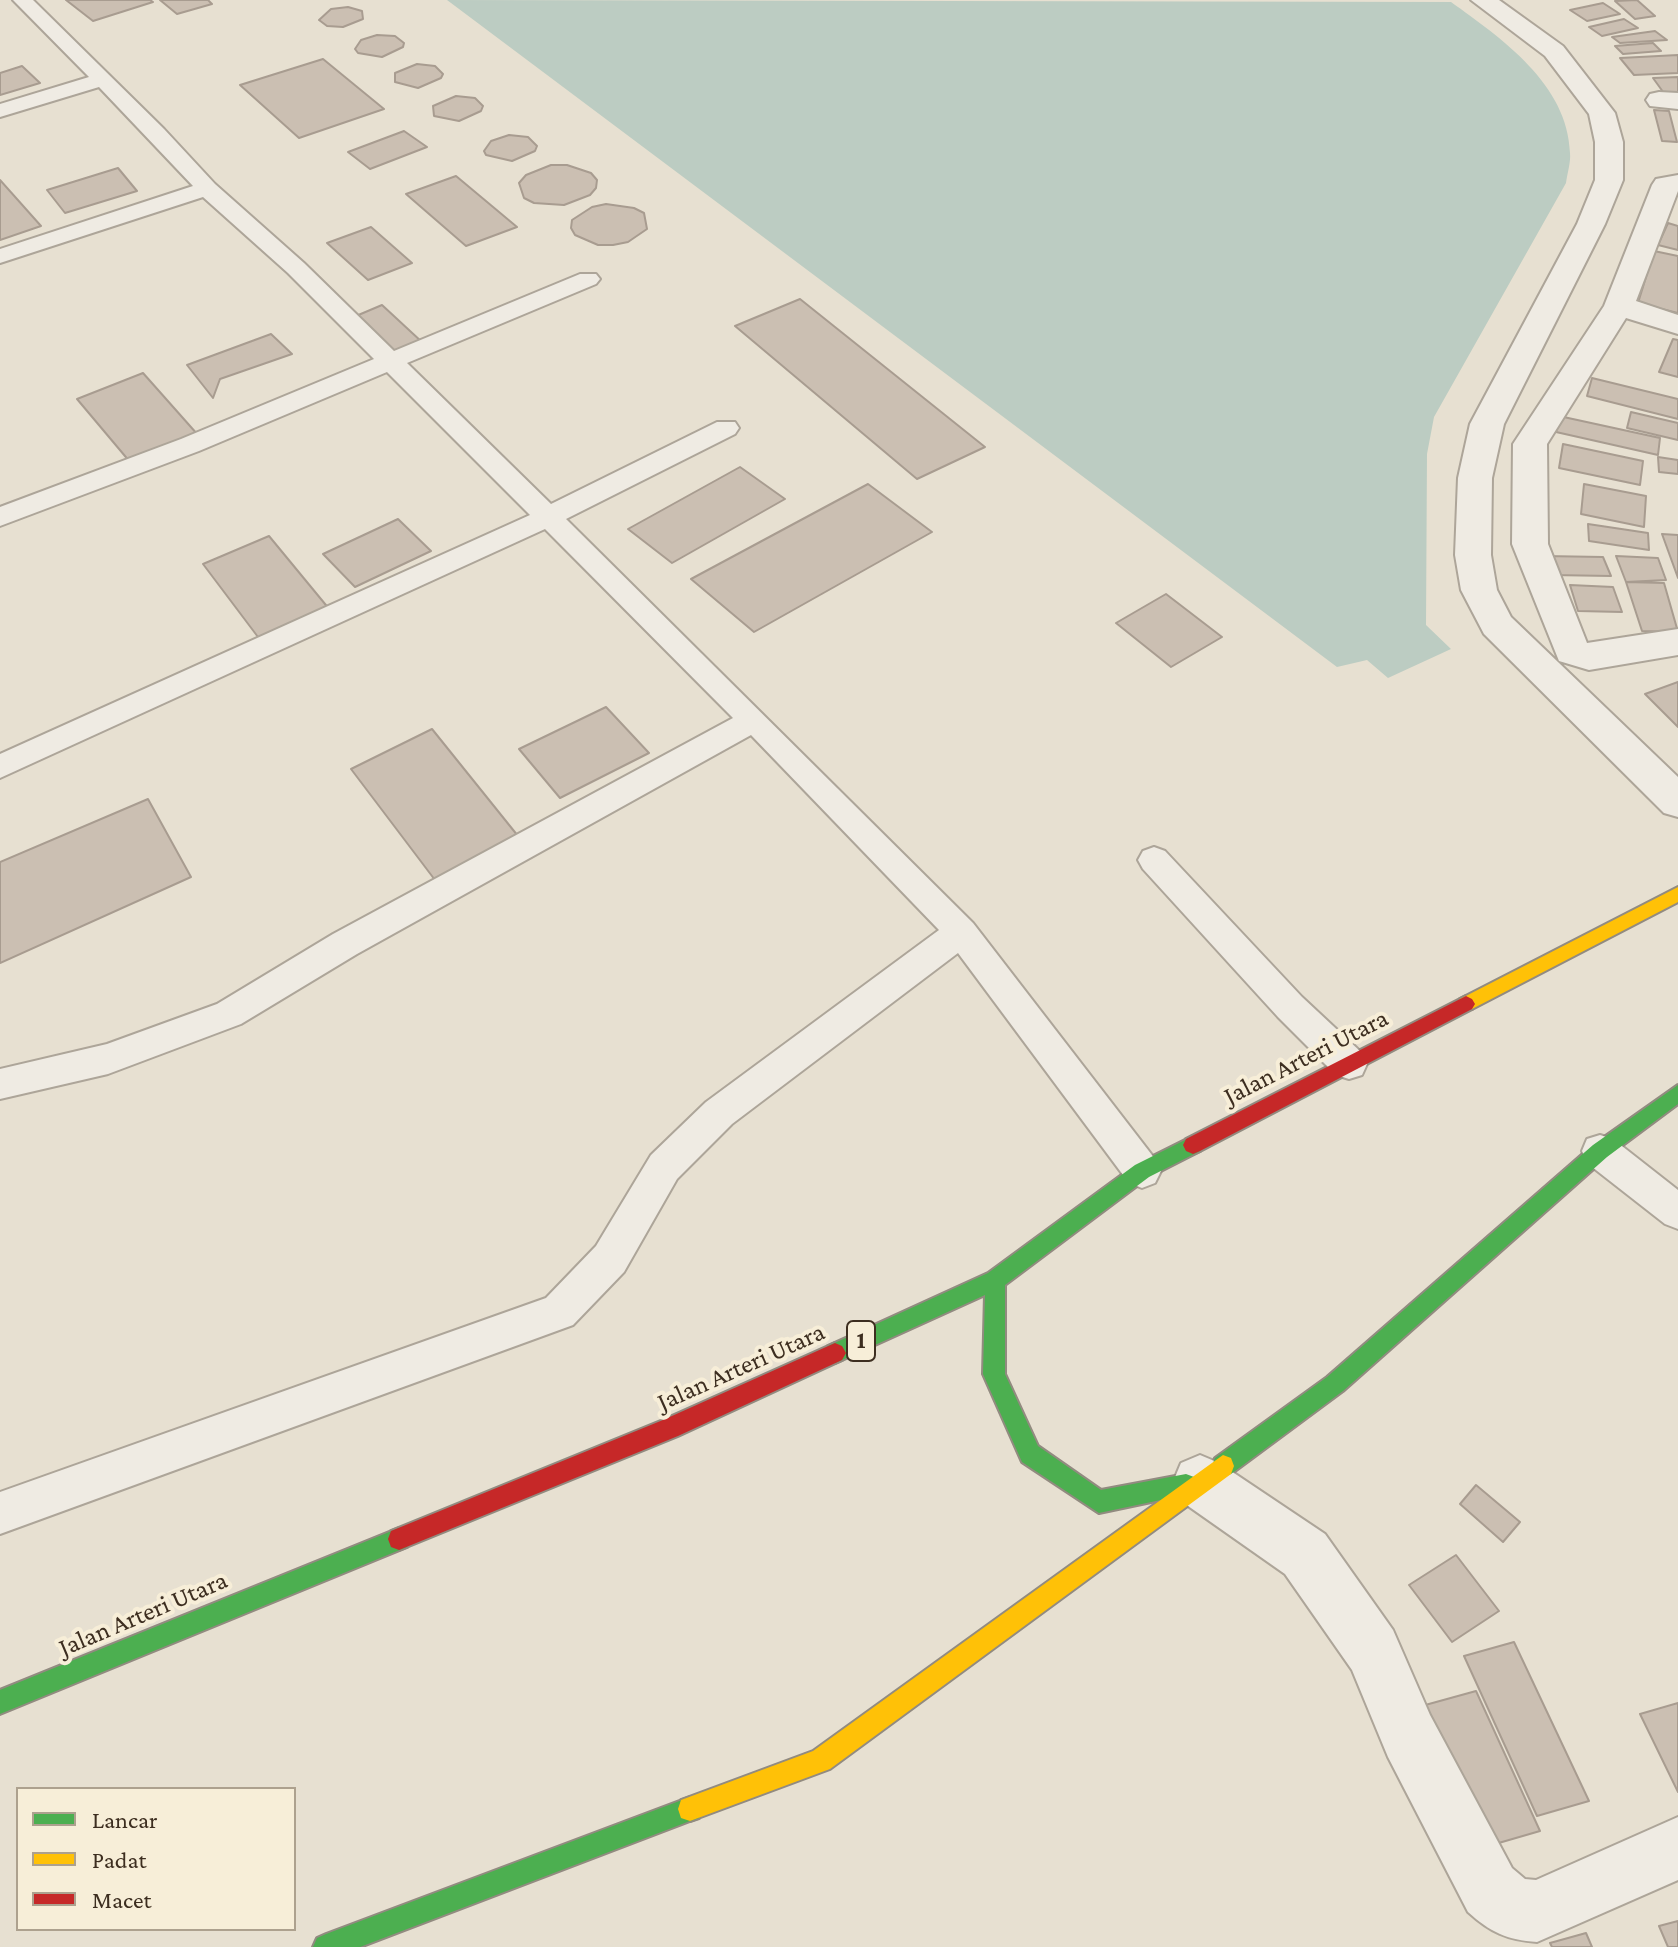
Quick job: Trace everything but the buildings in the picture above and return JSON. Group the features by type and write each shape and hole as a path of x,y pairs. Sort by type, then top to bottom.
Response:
{"highway":[{"name":"Jalan Arteri Utara","path":"0,1702 670,1428 995,1280 1142,1171 1678,894"},
{"path":"326,1947 821,1760 1335,1384 1600,1151 1678,1093"},
{"path":"995,1280 994,1374 1030,1454 1099,1502 1200,1482"},
{"path":"0,1689 182,1625"}],"street":[{"path":"1483,0 1554,51 1602,113 1609,142 1609,180 1591,224 1487,424 1475,478 1473,555 1479,590 1497,625 1678,802"},
{"path":"1674,183 1619,306 1530,444 1530,544 1551,605 1575,655 1589,657 1678,642"},
{"path":"1619,306 1678,325"},
{"path":"1200,1482 1305,1554 1373,1650 1456,1832 1490,1890 1512,1909 1537,1911 1678,1848"}],"lane":[{"path":"22,0 157,133 207,189 296,268 754,720 961,932 1142,1171"},
{"path":"0,111 100,80"},
{"path":"0,256 207,189"},
{"path":"0,517 391,362 588,279"},
{"path":"0,767 546,518 726,428"},
{"path":"0,1084 108,1059 229,1014 345,944 754,720"},
{"path":"1154,860 1290,1007 1349,1064"},
{"path":"0,1513 559,1312 610,1259 664,1167 708,1124 961,932"},
{"path":"1600,1151 1678,1212"}],"shaded area":[{"path":"447,0 1451,2 1510,47 1545,84 1558,105 1566,128 1570,157 1566,183 1434,417 1427,454 1426,625 1451,649 1388,678 1367,660 1337,667"}],"traffic: fast":[{"path":"1223,1466 1335,1384 1600,1151 1678,1093"},
{"path":"835,1353 995,1280 1142,1171 1193,1145"},
{"path":"995,1280 994,1374 1030,1454 1099,1502 1186,1485"},
{"path":"0,1702 399,1539"},
{"path":"326,1947 690,1809"}],"traffic: slow":[{"path":"1466,1004 1678,894"},
{"path":"690,1809 821,1760 1223,1466"}],"traffic: jam":[{"path":"1193,1145 1466,1004"},
{"path":"399,1539 670,1428 835,1353"}]}
